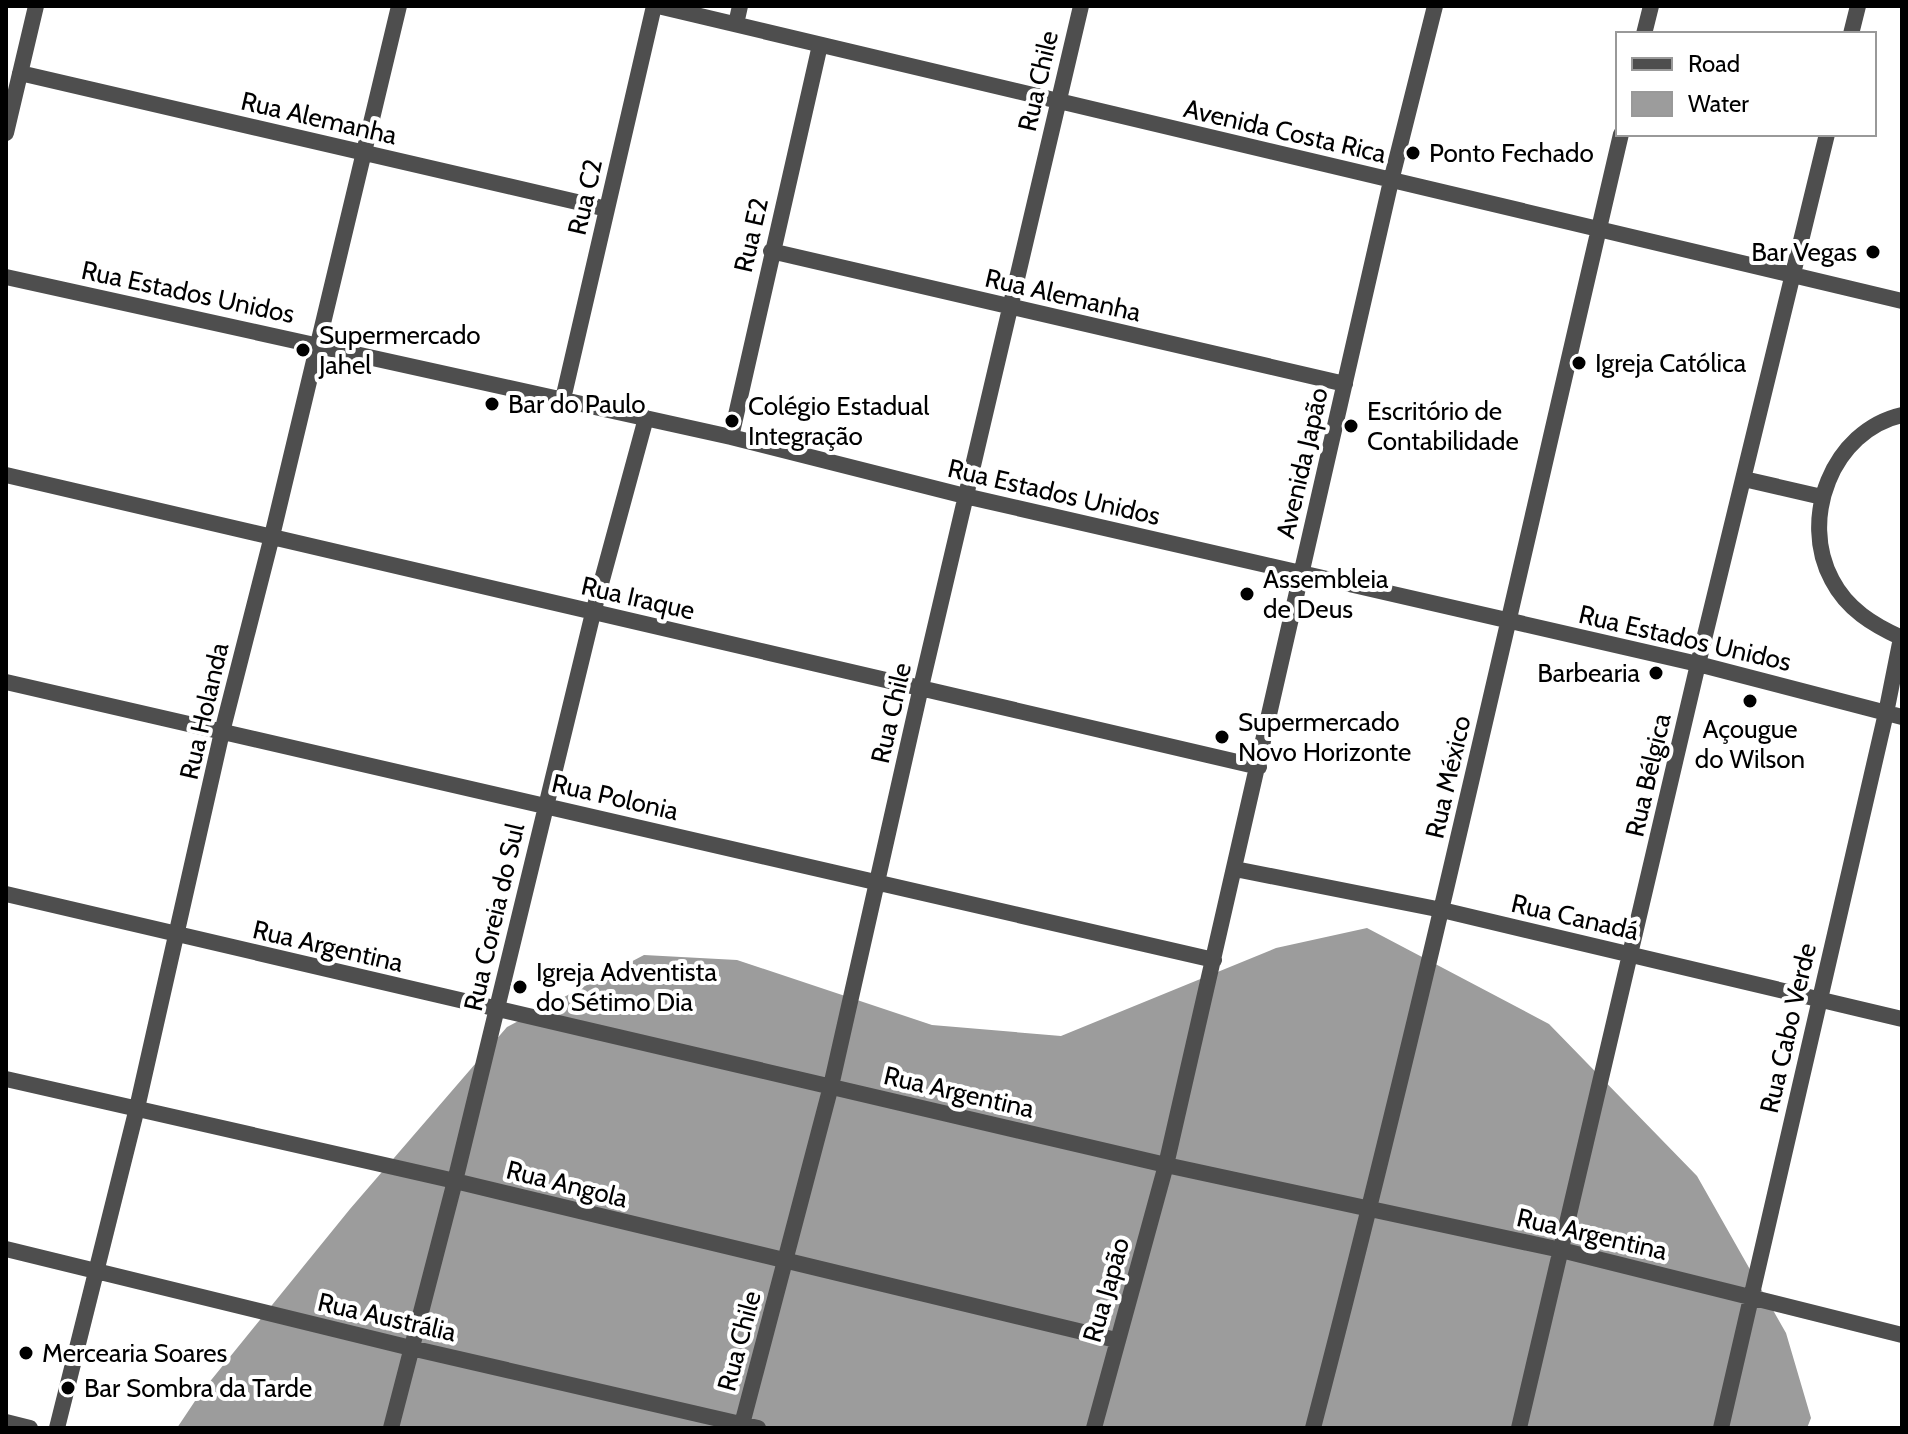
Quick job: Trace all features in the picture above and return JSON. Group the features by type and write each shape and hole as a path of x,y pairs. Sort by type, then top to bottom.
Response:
{"street":[{"path":"6,133 36,6"},
{"name":"Rua Holanda","path":"57,1428 137,1108 222,732 399,6"},
{"name":"Avenida Costa Rica","path":"656,6 1902,301"},
{"name":"Rua C2","path":"563,399 656,6"},
{"path":"736,24 740,6"},
{"name":"Rua Chile","path":"747,1427 831,1086 965,496 1081,6"},
{"name":"Avenida Japão","path":"1166,1165 1391,181 1435,6"},
{"path":"1644,32 1651,6"},
{"path":"1852,32 1858,6"},
{"name":"Rua E2","path":"731,437 820,45"},
{"name":"Rua Alemanha","path":"20,73 607,209"},
{"name":"Rua México","path":"1313,1428 1442,910 1621,136"},
{"name":"Rua Bélgica","path":"1519,1428 1698,664 1827,136"},
{"name":"Rua Alemanha","path":"771,251 1345,384"},
{"name":"Rua Estados Unidos","path":"6,277 731,437 1301,575 1698,664 1894,715"},
{"path":"1902,415 1870,429 1848,448 1832,471 1822,497 1818,525 1821,553 1832,580 1848,603 1869,622 1902,638"},
{"name":"Rua Coreia do Sul","path":"391,1428 497,1010 544,805 646,418"},
{"name":"Rua Iraque","path":"6,475 1259,767"},
{"path":"1744,479 1822,497"},
{"name":"Rua Cabo Verde","path":"1721,1428 1819,999 1894,715 1902,638"},
{"name":"Rua Polonia","path":"6,682 1214,960"},
{"name":"Rua Canadá","path":"1235,869 1442,910 1902,1019"},
{"name":"Rua Argentina","path":"6,894 1166,1165 1561,1250 1902,1335"},
{"name":"Rua Angola","path":"6,1079 455,1181 1116,1340"},
{"name":"Rua Japão","path":"1094,1428 1166,1165"},
{"name":"Rua Austrália","path":"6,1249 747,1427"},
{"path":"6,1422 30,1428"}],"water":[{"path":"1367,928 1549,1024 1697,1176 1786,1333 1811,1418 1807,1428 177,1428 199,1395 350,1209 507,1027 644,955 737,960 932,1025 1061,1036 1276,948"}],"place":[{"name":"Ponto Fechado","path":"1413,153"},
{"name":"Bar Vegas","path":"1873,252"},
{"name":"Supermercado Jahel","path":"303,350"},
{"name":"Igreja Católica","path":"1579,363"},
{"name":"Bar do Paulo","path":"492,404"},
{"name":"Colégio Estadual Integração","path":"732,421"},
{"name":"Escritório de Contabilidade","path":"1351,426"},
{"name":"Assembleia de Deus","path":"1247,594"},
{"name":"Barbearia","path":"1656,673"},
{"name":"Açougue do Wilson","path":"1750,701"},
{"name":"Supermercado Novo Horizonte","path":"1222,737"},
{"name":"Igreja Adventista do Sétimo Dia","path":"520,987"},
{"name":"Mercearia Soares","path":"26,1353"},
{"name":"Bar Sombra da Tarde","path":"68,1388"}]}
